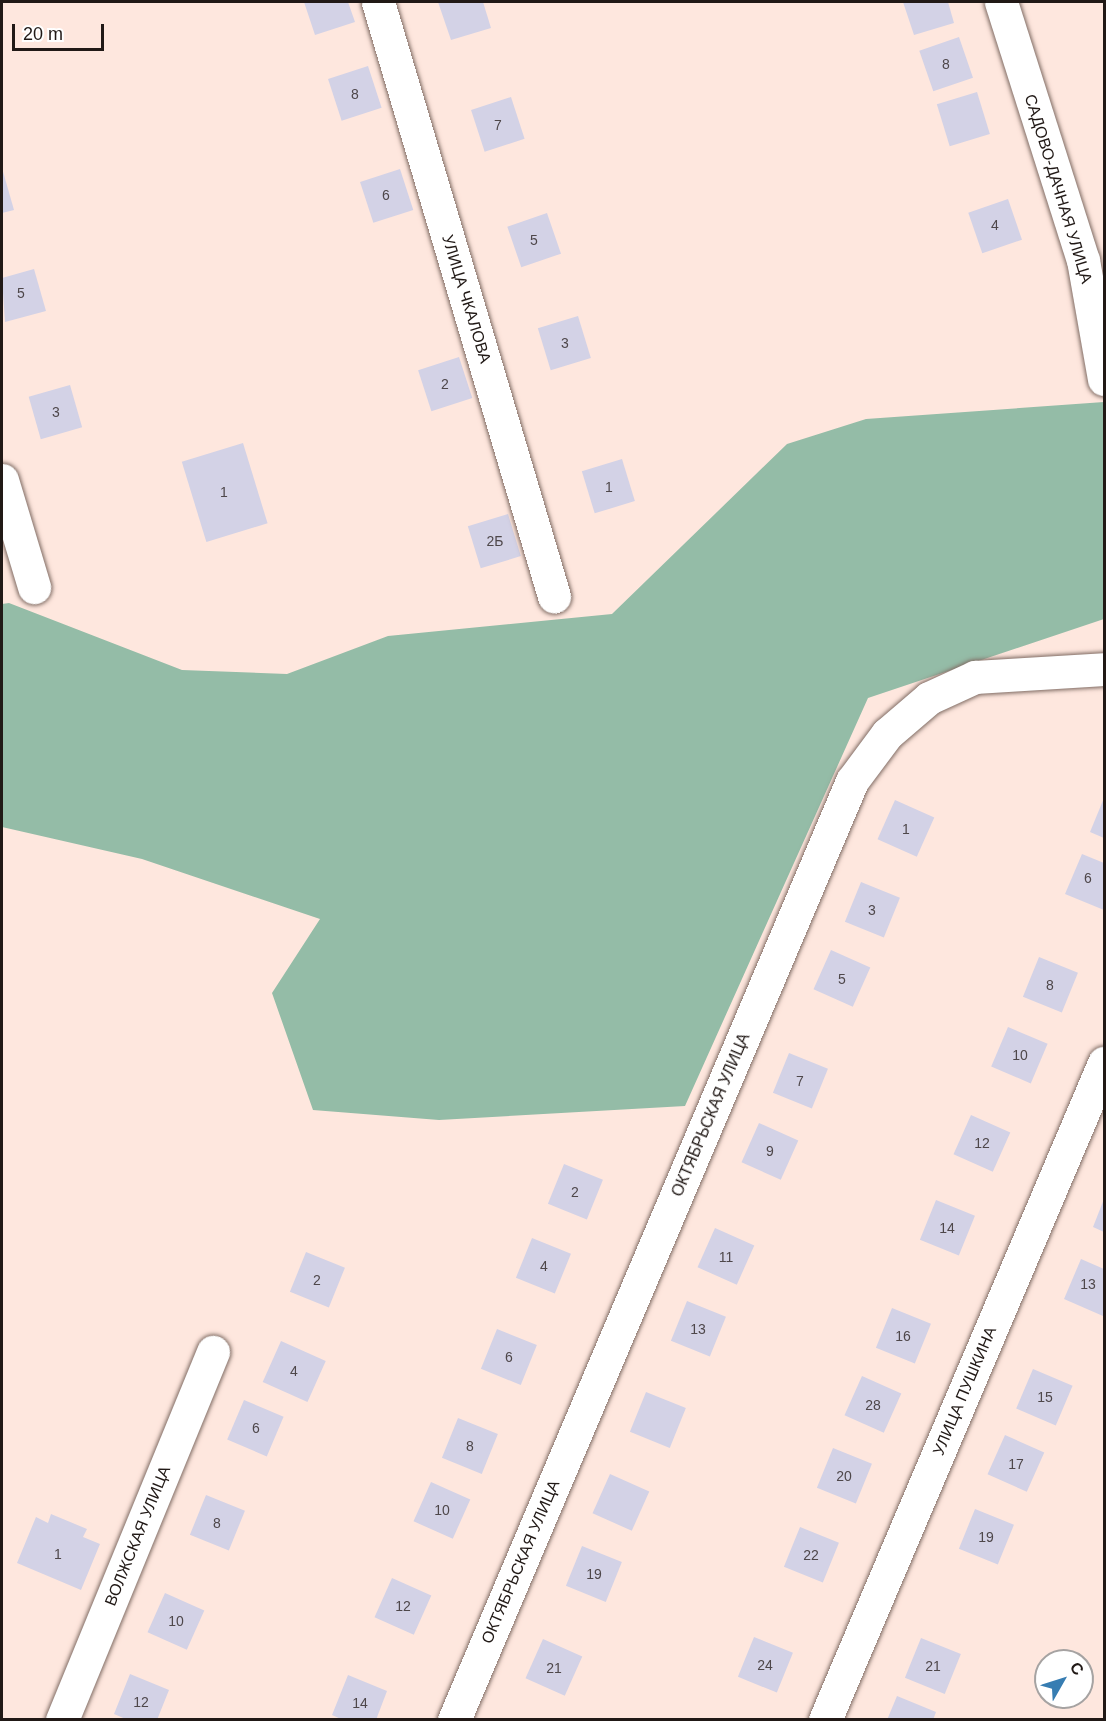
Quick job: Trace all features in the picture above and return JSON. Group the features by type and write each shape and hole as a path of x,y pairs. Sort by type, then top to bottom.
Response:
{"street":[{"name":"УЛИЦА ЧКАЛОВА","path":"378,2 554,597"},
{"name":"САДОВО-ДАЧНАЯ УЛИЦА","path":"1001,2 1083,260 1104,379"},
{"path":"2,480 34,587"},
{"name":"ОКТЯБРЬСКАЯ УЛИЦА","path":"454,1719 852,782 887,734 928,698 975,677 1104,669"},
{"name":"УЛИЦА ПУШКИНА","path":"825,1719 1104,1063"},
{"name":"ВОЛЖСКАЯ УЛИЦА","path":"62,1719 213,1352"}],"green space":[{"path":"1104,402 1104,619 868,698 685,1106 439,1120 313,1110 272,993 320,919 142,859 2,827 2,604 9,603 182,670 287,674 388,636 612,614 787,444 866,419"}],"building":[{"path":"304,2 348,2 355,22 315,35"},
{"path":"438,2 483,2 491,28 451,40"},
{"path":"903,2 948,2 954,23 914,35"},
{"path":"959,37 973,78 933,91 919,51"},
{"path":"368,66 382,108 342,121 328,79"},
{"path":"977,92 990,134 950,146 937,104"},
{"path":"511,97 525,139 485,152 471,110"},
{"path":"2,168 14,210 2,213"},
{"path":"400,169 413,210 373,223 360,182"},
{"path":"1008,199 1022,240 982,253 968,213"},
{"path":"547,213 561,254 521,267 507,227"},
{"path":"34,269 46,311 5,322 2,278"},
{"path":"578,316 591,358 551,370 538,328"},
{"path":"459,357 472,398 431,411 418,370"},
{"path":"70,385 82,427 41,439 29,397"},
{"path":"243,443 268,523 206,542 182,462"},
{"path":"622,459 635,501 595,513 582,471"},
{"path":"508,514 521,556 481,568 468,526"},
{"path":"1104,798 1104,838 1090,832"},
{"path":"895,800 934,817 917,857 878,839"},
{"path":"1082,854 1104,863 1104,910 1065,894"},
{"path":"861,882 900,898 884,938 845,922"},
{"path":"831,950 870,967 853,1007 814,989"},
{"path":"1039,957 1078,973 1062,1013 1023,997"},
{"path":"1008,1027 1048,1044 1031,1083 991,1067"},
{"path":"789,1053 828,1069 812,1109 773,1093"},
{"path":"971,1115 1010,1132 993,1172 954,1154"},
{"path":"759,1123 798,1140 781,1180 742,1162"},
{"path":"564,1164 603,1180 587,1220 548,1204"},
{"path":"1104,1199 1104,1232 1093,1227"},
{"path":"936,1200 975,1216 959,1256 920,1240"},
{"path":"715,1228 754,1245 737,1285 698,1267"},
{"path":"532,1238 571,1254 555,1294 516,1278"},
{"path":"306,1252 345,1268 329,1308 290,1292"},
{"path":"1081,1259 1104,1269 1103,1316 1064,1299"},
{"path":"687,1301 726,1317 710,1357 671,1341"},
{"path":"892,1308 931,1324 915,1364 876,1348"},
{"path":"497,1329 537,1345 521,1385 481,1369"},
{"path":"281,1341 326,1361 307,1402 263,1382"},
{"path":"1033,1369 1073,1386 1056,1425 1016,1409"},
{"path":"862,1376 901,1393 884,1433 845,1415"},
{"path":"646,1392 686,1408 670,1448 630,1432"},
{"path":"244,1400 284,1417 267,1456 227,1440"},
{"path":"458,1418 498,1434 482,1474 442,1458"},
{"path":"1005,1435 1044,1452 1027,1492 988,1474"},
{"path":"833,1448 872,1464 856,1504 817,1488"},
{"path":"610,1474 649,1491 632,1531 593,1513"},
{"path":"431,1482 470,1499 453,1539 414,1521"},
{"path":"206,1495 245,1511 229,1551 190,1535"},
{"path":"975,1509 1014,1525 998,1565 959,1549"},
{"path":"51,1514 87,1529 83,1537 100,1544 81,1590 17,1563 36,1517 48,1523"},
{"path":"800,1527 839,1543 823,1583 784,1567"},
{"path":"582,1546 622,1562 606,1602 566,1586"},
{"path":"392,1578 431,1595 414,1635 375,1617"},
{"path":"165,1593 204,1610 187,1650 148,1632"},
{"path":"754,1637 793,1653 777,1693 738,1677"},
{"path":"921,1638 961,1654 945,1694 905,1678"},
{"path":"543,1639 582,1656 565,1696 526,1678"},
{"path":"130,1674 169,1690 157,1720 128,1720 114,1714"},
{"path":"348,1675 387,1691 376,1720 343,1720 332,1715"},
{"path":"897,1696 936,1712 933,1720 887,1720"}]}
